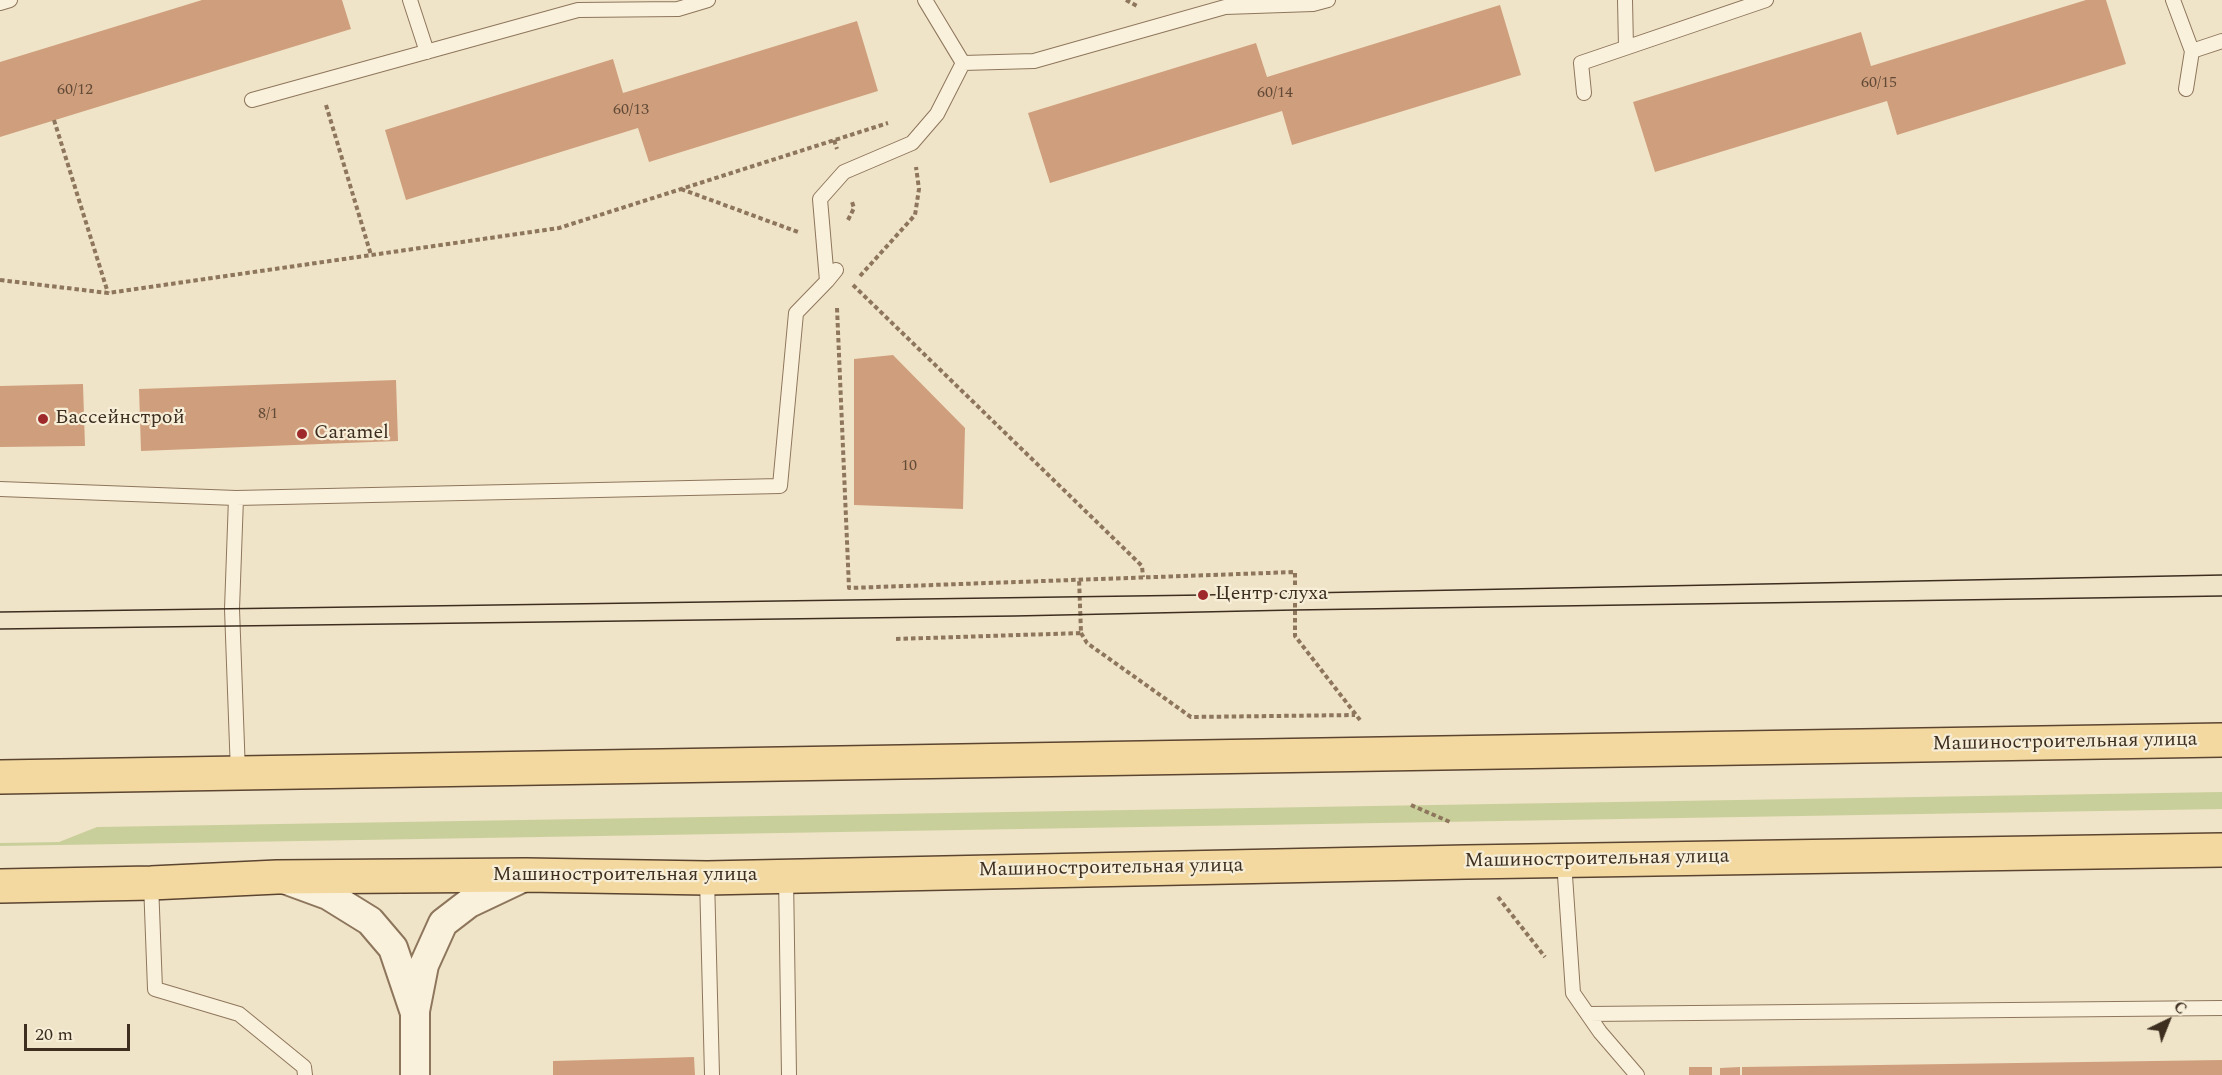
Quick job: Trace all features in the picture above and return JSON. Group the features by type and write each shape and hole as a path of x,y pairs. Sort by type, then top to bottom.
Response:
{"main road":[{"name":"Машиностроительная улица","path":"0,777 2222,740"},
{"name":"Машиностроительная улица","path":"0,886 152,883 277,877 526,875 707,878 2222,850"}],"street":[{"path":"416,1075 415,1011 424,964 443,923 469,903 526,875"},
{"path":"277,877 328,895 370,921 393,948 415,1011"}],"lane":[{"path":"0,3 10,0"},
{"path":"410,0 427,52"},
{"path":"252,100 578,10 678,9 708,0"},
{"path":"925,0 963,63"},
{"path":"963,63 1034,61 1225,7 1313,4 1328,0"},
{"path":"1625,0 1626,46"},
{"path":"1584,93 1581,63 1766,0"},
{"path":"2173,0 2192,51 2186,89"},
{"path":"2192,51 2222,41"},
{"path":"828,282 820,199 843,172 912,143 937,114 963,63"},
{"path":"0,489 236,498 780,486 796,313 828,282 836,270"},
{"path":"236,498 232,609 238,773"},
{"path":"1564,861 1573,993 1600,1032 1637,1075"},
{"path":"786,876 789,1075"},
{"path":"707,878 712,1075"},
{"path":"152,883 155,989 239,1014 304,1067 305,1075"},
{"path":"1588,1014 2222,1008"}],"path":[{"path":"319,81 370,255"},
{"path":"54,120 108,293"},
{"path":"0,280 108,293 559,228 894,121"},
{"path":"681,189 835,246 854,208 834,140"},
{"path":"853,285 915,215 919,189 912,143"},
{"path":"836,270 1142,566 1143,576"},
{"path":"836,270 849,588 1295,572 1295,636 1365,725"},
{"path":"1079,578 1081,633 1087,643 1191,717 1356,715"},
{"path":"896,639 1081,633"},
{"path":"1412,805 1450,822"},
{"path":"1491,888 1573,993"}],"green space":[{"path":"2222,792 2222,809 0,846 0,843 59,842 97,827"}],"building":[{"path":"202,0 342,0 351,29 0,137 0,62"},
{"path":"2086,0 2106,0 2126,64 1897,135 1887,101 1655,172 1633,102 1861,32 1871,66"},
{"path":"1500,5 1521,75 1292,145 1282,111 1050,183 1028,113 1256,43 1267,77"},
{"path":"857,21 878,91 649,162 638,128 406,200 385,130 613,59 623,93"},
{"path":"893,355 965,428 963,509 854,505 854,359"},
{"path":"396,380 398,441 141,451 139,389"},
{"path":"83,384 85,446 0,447 0,386"},
{"path":"694,1057 695,1075 553,1075 553,1061"},
{"path":"2222,1060 2222,1075 1742,1075 1742,1067"},
{"path":"1689,1067 1712,1067 1712,1075 1689,1075"},
{"path":"1740,1067 1740,1075 1720,1075 1720,1068"}],"tram line":[{"path":"0,612 1203,595 2222,575"},
{"path":"0,629 1015,616 2222,596"}],"place":[{"name":"Бассейнстрой","path":"43,419"},
{"name":"Caramel","path":"302,434"},
{"name":"Центр слуха","path":"1203,595"}]}
